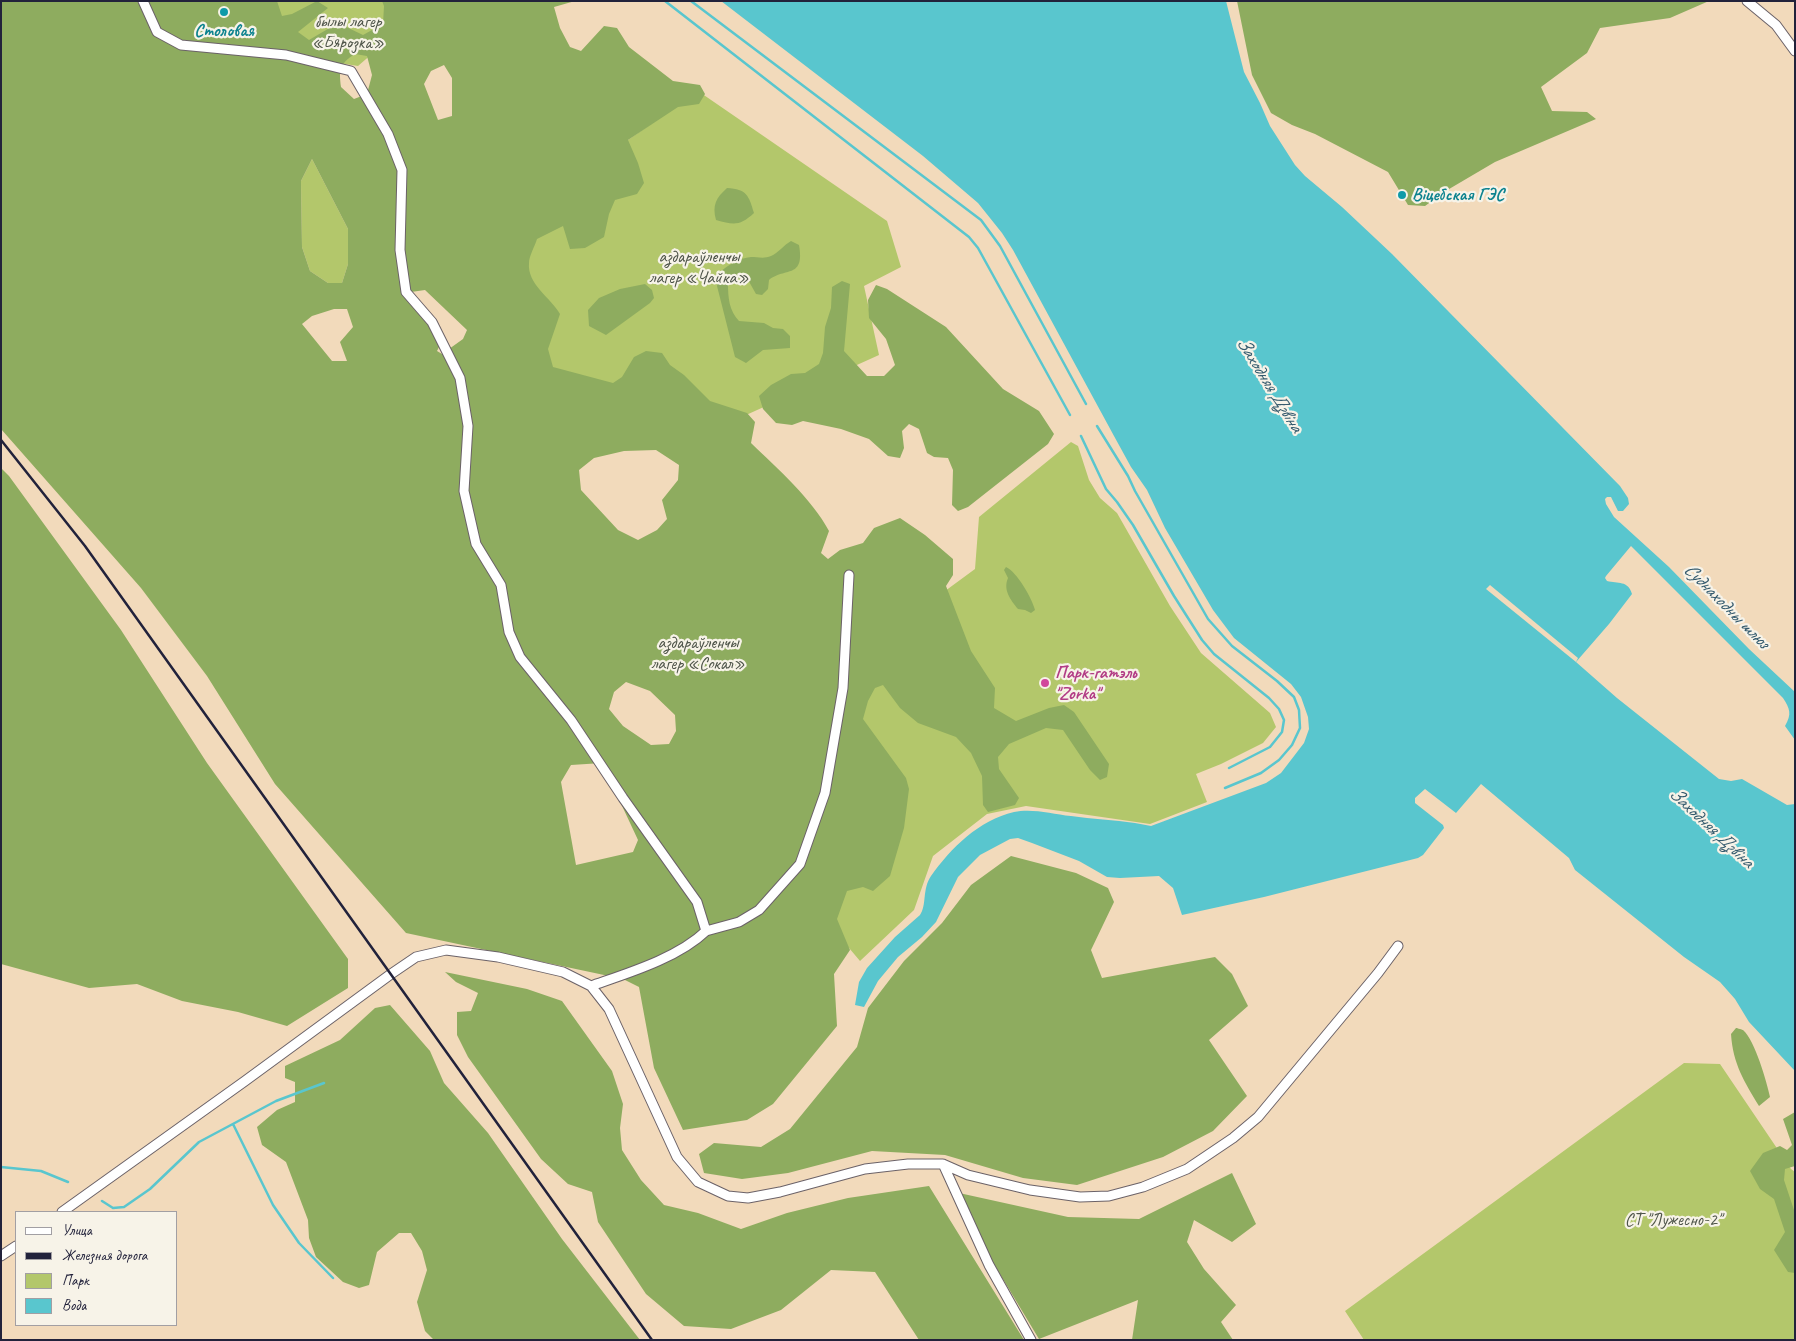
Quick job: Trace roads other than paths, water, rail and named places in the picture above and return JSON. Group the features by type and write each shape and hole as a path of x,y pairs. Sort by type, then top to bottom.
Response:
{"street":[{"path":"142,1 157,32 181,45 286,55 351,70 388,134 402,170 400,250 406,292 432,322 460,378 468,426 464,491 476,544 501,585 509,632 520,657 571,720 623,798 697,902 706,930"},
{"path":"1748,1 1776,26 1795,51"},
{"path":"591,986 646,966 694,942 706,930 739,922 759,910 800,864 825,793 843,688 849,575"},
{"path":"63,1211 416,957 446,950 498,957 562,972 591,986 609,1009 677,1157 698,1182 728,1196 748,1198 780,1192 865,1169 908,1164 943,1164 968,1175 1030,1190 1080,1197 1109,1196 1143,1187 1186,1169 1233,1138 1258,1117 1398,946"},
{"path":"943,1164 988,1265 1031,1340"},
{"path":"1,1256 15,1247"}],"water":[{"name":"Заходняя Дзвіна","path":"721,1 1226,1 1244,72 1270,126 1295,165 1392,254 1620,486 1628,498 1629,504 1623,511 1618,511 1611,497 1605,499 1614,517 1669,567 1749,649 1795,692 1795,740 1785,726 1789,718 1789,712 1783,698 1631,546 1606,576 1607,581 1622,583 1628,586 1632,594 1576,662 1617,698 1719,779 1731,781 1742,779 1787,805 1795,804 1795,1071 1749,1022 1735,999 1720,982 1684,957 1575,870 1569,858 1481,784 1456,813 1425,789 1415,798 1415,803 1443,825 1444,828 1423,855 1418,858 1264,897 1182,915 1173,888 1159,876 1107,877 1079,861 1018,838 1010,839 980,855 958,877 936,922 922,937 898,957 878,981 864,1007 855,1005 859,982 867,968 895,937 920,915 926,886 931,876 947,855 967,836 989,821 1014,812 1028,811 1151,826 1266,783 1281,773 1304,743 1309,729 1308,717 1301,697 1291,684 1234,638 1213,610 1165,528 1147,490 1131,467 1013,250 978,203 923,156"}],"waterway":[{"path":"665,1 969,237 978,248 1070,415"},
{"path":"691,1 981,220 1000,246 1086,404"},
{"path":"1097,426 1128,476 1208,619 1232,646 1277,681 1294,697 1299,710 1300,728 1292,745 1279,760 1261,773 1225,788"},
{"path":"1081,436 1106,489 1133,525 1202,640 1214,654 1269,698 1279,709 1284,720 1282,732 1270,747 1229,768"},
{"path":"102,1201 113,1208 124,1207 150,1189 199,1142 276,1101 324,1083"},
{"path":"233,1124 273,1205 299,1243 333,1278"},
{"path":"1,1167 41,1171 68,1182"}],"railway":[{"path":"1,440 85,546 652,1340"}],"place":[{"name":"Столовая","path":"224,12"},
{"name":"Віцебская ГЭС","path":"1402,195"},
{"name":"Парк-гатэль \"Zorka\"","path":"1045,683"}],"park label":[{"name":"былы лагер «Бярозка»","path":"348,32"},
{"name":"аздараўленчы лагер «Чайка»","path":"699,267"},
{"name":"аздараўленчы лагер «Сокал»","path":"698,653"},
{"name":"СТ \"Лужесно-2\"","path":"1673,1220"}],"water label":[{"name":"Суднаходны шлюз","path":"1726,606"}]}
